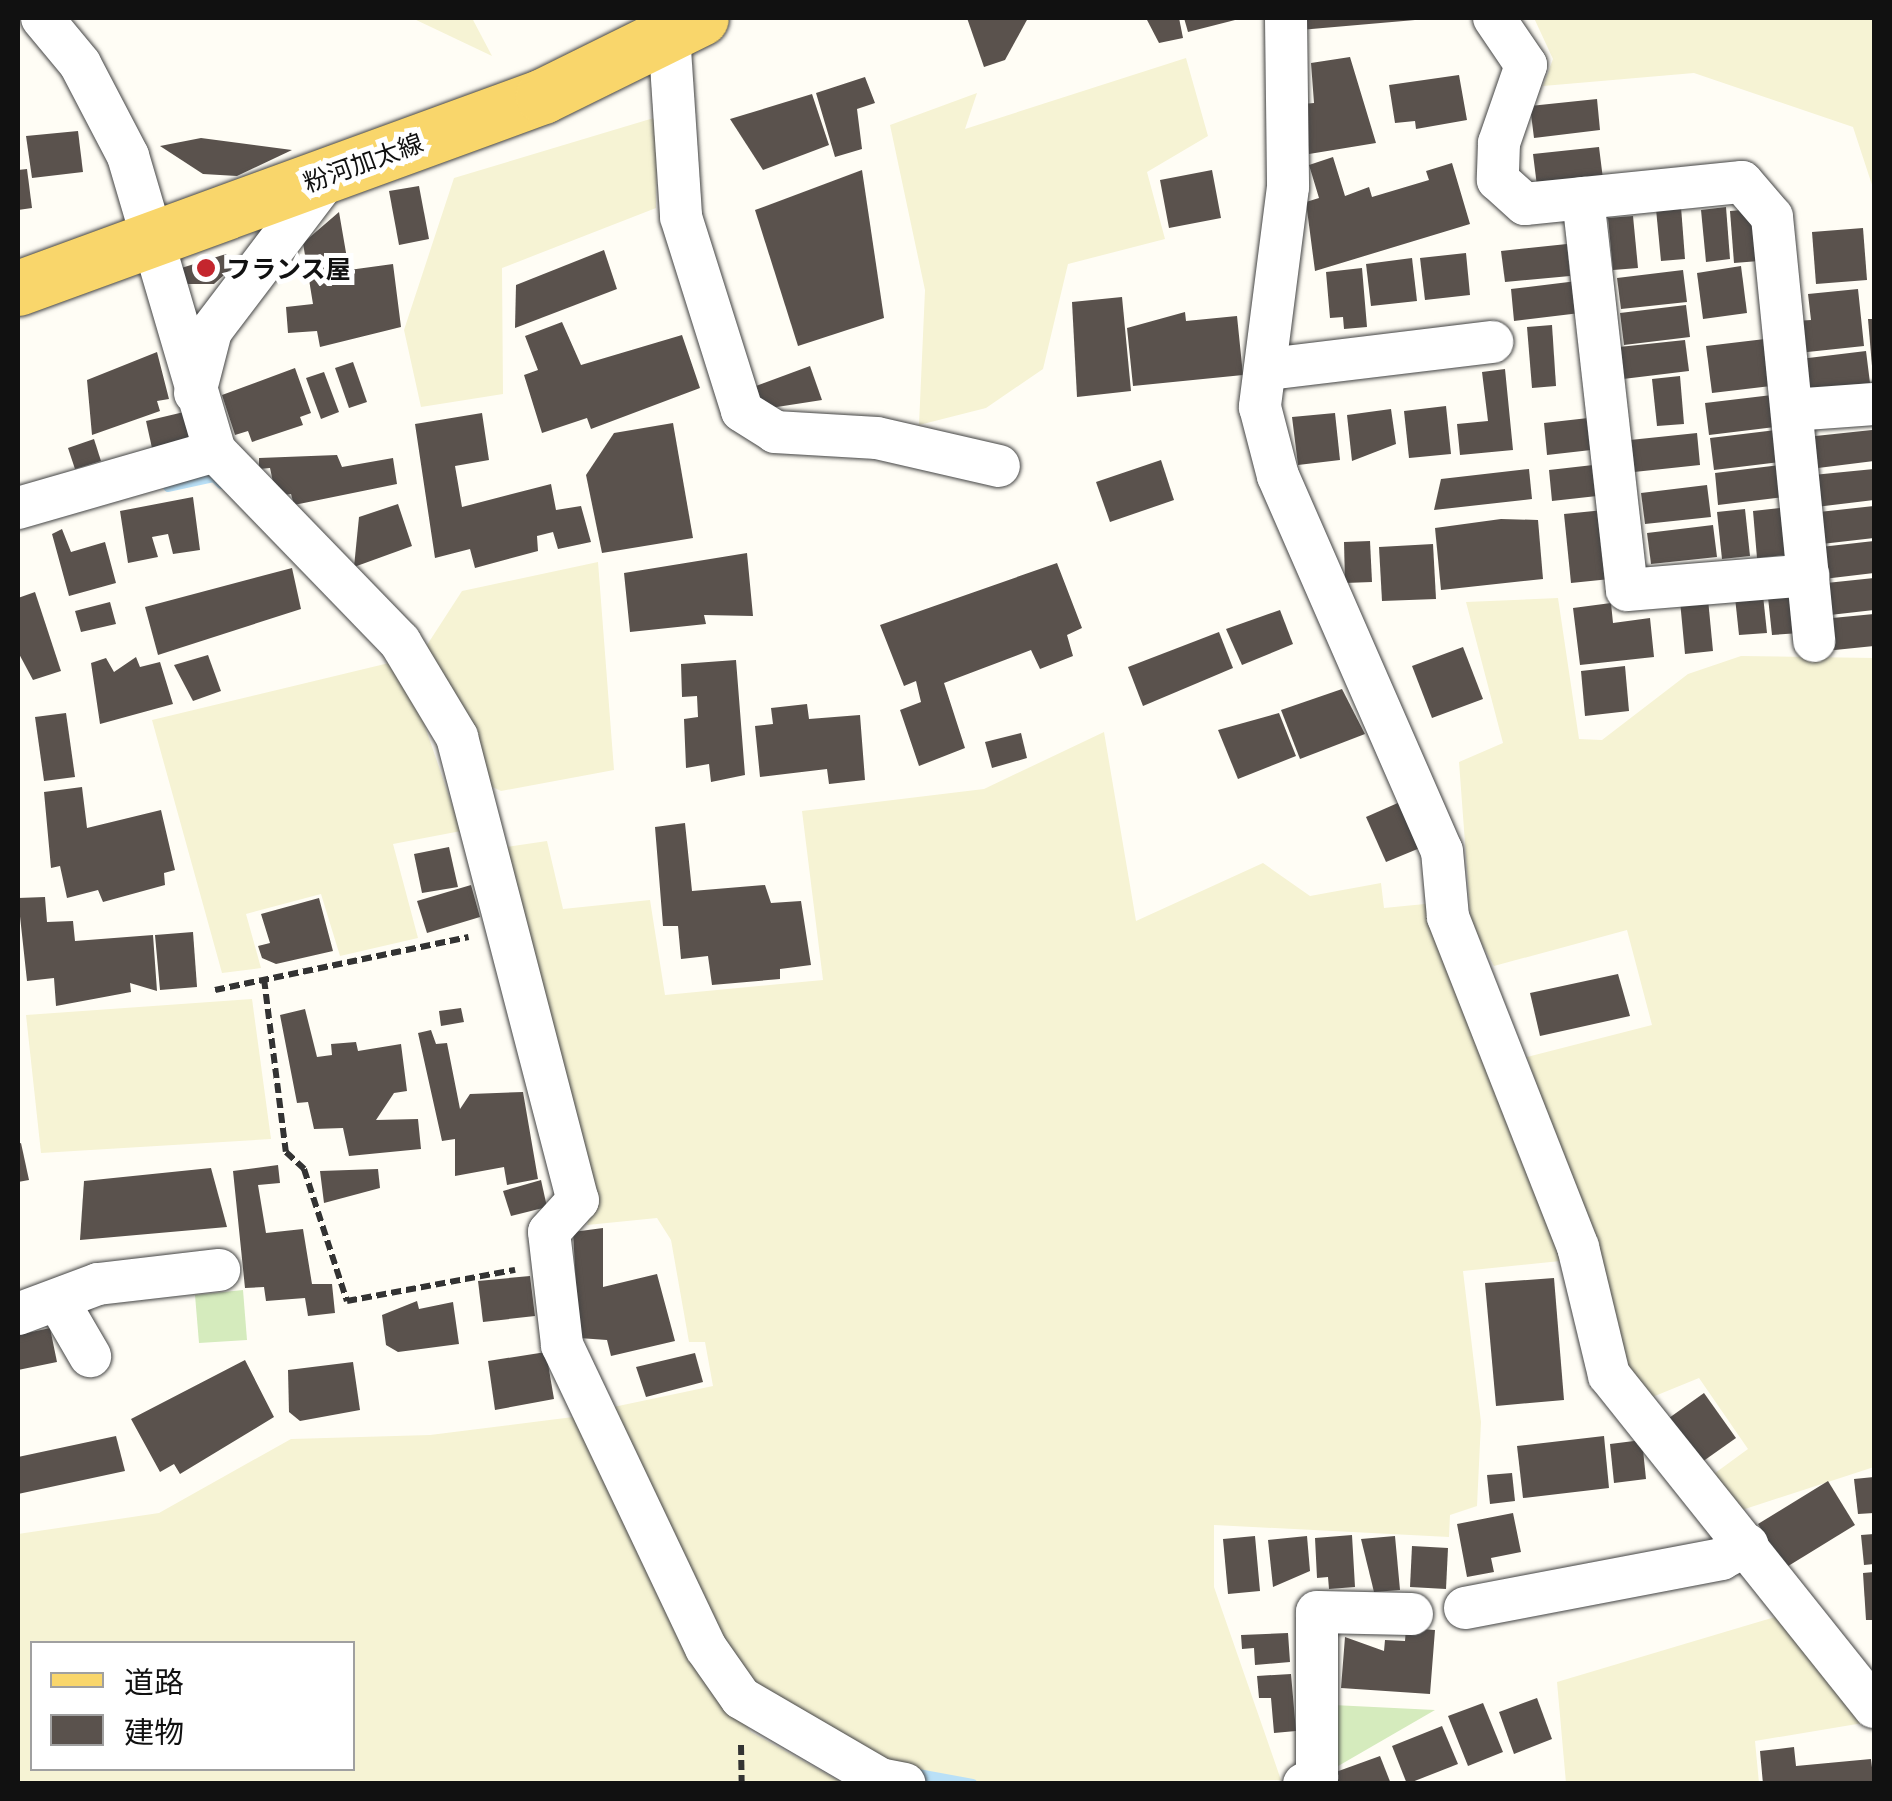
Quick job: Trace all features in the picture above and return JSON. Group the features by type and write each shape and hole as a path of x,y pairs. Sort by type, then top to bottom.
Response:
{"main road":[{"name":"粉河加太線","path":"18,288 543,96 685,26"}],"street":[{"path":"42,18 80,64 128,156 147,241 215,451 400,642 457,737 578,1200 549,1232 562,1345 706,1648 740,1698 880,1779 905,1784"},
{"path":"1286,18 1288,187 1269,369 1260,407 1278,476 1442,851 1448,917 1578,1247 1609,1374 1871,1690"},
{"path":"1494,18 1526,64 1499,143 1498,180 1525,204 1742,182 1772,217 1814,641"},
{"path":"685,26 681,216 742,411 775,432 877,438 999,466"},
{"path":"195,394 211,331 331,174"},
{"path":"1583,198 1627,590 1808,576"},
{"path":"1269,369 1492,342"},
{"path":"1792,410 1874,404"},
{"path":"18,508 215,451"},
{"path":"18,1314 98,1284 218,1270"},
{"path":"58,1301 90,1356"},
{"path":"1465,1608 1721,1559 1747,1544"},
{"path":"1304,1784 1317,1777 1317,1612 1412,1614"}],"path":[{"path":"215,990 509,927"},
{"path":"264,979 286,1152 304,1169 347,1301 553,1266"}],"shaded area":[{"path":"412,18 472,18 492,56"},
{"path":"1534,18 1874,18 1874,304 1873,188 1853,127 1694,73 1543,86 1553,59"},
{"path":"1186,58 1208,136 1147,172 1165,239 1068,264 1043,369 986,408 919,425 925,290 890,125 977,93 965,129"},
{"path":"657,117 656,208 502,268 503,394 421,407 404,330 454,178"},
{"path":"598,562 614,770 501,791 482,782 427,645 462,591"},
{"path":"1558,598 1579,739 1602,740 1688,674 1741,656 1874,658 1874,1467 1742,1510 1711,1476 1748,1449 1699,1378 1650,1398 1623,1362 1594,1244 1527,1057 1652,1025 1627,930 1494,966 1471,924 1459,762 1503,743 1466,602"},
{"path":"389,663 421,715 461,831 393,844 418,938 340,956 321,894 246,914 261,968 222,973 152,720"},
{"path":"1104,732 1136,921 1263,863 1310,896 1381,883 1384,908 1435,903 1570,1260 1463,1271 1481,1422 1477,1506 1450,1515 1449,1537 1214,1525 1214,1587 1281,1780 972,1783 884,1767 755,1694 714,1640 604,1409 713,1386 705,1342 689,1342 671,1240 657,1218 587,1225 593,1197 499,848 547,841 563,909 650,900 665,995 823,980 802,811 984,789"},
{"path":"252,999 271,1139 41,1153 26,1015"},
{"path":"581,1416 697,1658 751,1732 843,1783 18,1784 18,1534 159,1513 291,1439 430,1435"},
{"path":"1788,1613 1869,1722 1755,1741 1759,1783 1566,1783 1557,1682"}],"green space":[{"path":"243,1290 247,1340 199,1343 195,1295"},
{"path":"1333,1705 1435,1710 1333,1769"}],"building":[{"path":"967,18 1028,18 1005,60 984,67"},
{"path":"1146,18 1179,18 1183,38 1159,43"},
{"path":"1184,18 1239,18 1239,19 1188,32"},
{"path":"1299,18 1415,18 1415,20 1300,30"},
{"path":"1350,57 1376,143 1309,154 1303,104 1314,103 1311,63"},
{"path":"1459,75 1467,120 1416,129 1415,121 1395,123 1389,85"},
{"path":"865,77 875,103 857,109 862,149 835,157 816,93"},
{"path":"812,94 829,145 763,170 730,119"},
{"path":"1597,99 1600,130 1534,138 1530,106"},
{"path":"78,131 83,172 32,178 26,136"},
{"path":"201,138 292,150 237,176 203,174 160,146"},
{"path":"1599,147 1603,179 1537,186 1533,154"},
{"path":"1333,157 1345,196 1369,187 1372,197 1429,180 1426,171 1452,163 1470,224 1315,271 1306,202 1319,198 1309,165"},
{"path":"27,169 32,208 18,210 18,170"},
{"path":"862,170 884,318 798,346 755,210"},
{"path":"1212,170 1221,218 1169,228 1160,180"},
{"path":"419,186 429,239 399,245 389,191"},
{"path":"1681,207 1685,259 1661,261 1656,209"},
{"path":"1726,207 1730,259 1706,262 1701,210"},
{"path":"1754,209 1759,261 1734,263 1730,211"},
{"path":"339,212 349,270 393,264 401,327 320,347 317,331 288,333 286,307 313,304 303,243"},
{"path":"1633,216 1638,268 1613,270 1608,218"},
{"path":"1863,228 1867,280 1816,284 1812,232"},
{"path":"1567,244 1570,276 1505,282 1501,251"},
{"path":"604,250 617,289 515,328 516,285"},
{"path":"1466,253 1470,295 1425,300 1420,258"},
{"name":"フランス屋","path":"226,254 233,267 214,284 181,284 175,270"},
{"path":"1412,258 1417,301 1371,306 1366,264"},
{"path":"1741,266 1747,313 1703,319 1697,273"},
{"path":"1362,268 1367,327 1344,329 1343,317 1330,318 1326,272"},
{"path":"1683,270 1687,302 1621,309 1617,278"},
{"path":"1577,281 1580,313 1514,321 1511,289"},
{"path":"1858,289 1864,346 1798,353 1795,321 1811,320 1808,294"},
{"path":"1122,297 1131,391 1077,397 1072,302"},
{"path":"1686,305 1690,337 1624,345 1620,313"},
{"path":"1185,312 1186,321 1237,316 1243,375 1133,386 1127,328"},
{"path":"1868,319 1874,319 1874,366 1872,366"},
{"path":"562,322 581,365 682,335 700,388 591,429 587,418 542,433 524,375 538,370 525,336"},
{"path":"1552,325 1556,386 1532,388 1527,327"},
{"path":"1765,339 1771,386 1712,393 1706,346"},
{"path":"1685,340 1689,371 1623,379 1619,347"},
{"path":"1866,351 1870,383 1803,390 1800,359"},
{"path":"157,352 169,399 157,401 160,411 92,435 87,380"},
{"path":"353,362 367,402 349,408 335,368"},
{"path":"810,366 822,400 764,409 756,386"},
{"path":"295,368 311,413 300,417 303,425 252,442 248,431 235,435 222,395"},
{"path":"1505,369 1513,450 1460,455 1457,424 1488,421 1482,372"},
{"path":"324,372 339,412 321,419 306,378"},
{"path":"1680,376 1684,424 1657,426 1652,379"},
{"path":"1772,395 1775,427 1709,435 1705,403"},
{"path":"1446,406 1451,454 1409,458 1404,411"},
{"path":"1391,409 1396,444 1352,461 1347,415"},
{"path":"184,412 190,438 152,448 146,421"},
{"path":"482,413 489,460 455,466 462,507 551,484 556,510 581,506 591,542 558,549 553,532 537,536 538,551 475,568 470,549 435,558 415,424"},
{"path":"1335,413 1340,460 1298,465 1292,417"},
{"path":"1597,417 1600,449 1547,455 1544,423"},
{"path":"673,423 693,538 602,553 586,475 614,433"},
{"path":"1776,430 1780,462 1714,470 1710,438"},
{"path":"1872,430 1874,461 1810,469 1806,437"},
{"path":"1697,433 1700,465 1634,472 1630,440"},
{"path":"94,439 101,461 75,469 68,448"},
{"path":"337,455 342,467 393,458 397,484 294,505 291,494 276,496 270,468 259,469 259,458"},
{"path":"1161,460 1174,500 1110,522 1096,482"},
{"path":"1602,464 1606,495 1552,501 1549,470"},
{"path":"1781,465 1785,497 1718,505 1715,473"},
{"path":"1529,469 1532,499 1434,510 1441,479"},
{"path":"1874,469 1874,500 1816,507 1813,475"},
{"path":"1707,485 1711,517 1645,524 1641,493"},
{"path":"193,497 200,550 173,554 168,534 152,537 158,557 128,563 120,511"},
{"path":"398,504 412,546 354,567 359,517"},
{"path":"1874,506 1874,538 1813,545 1810,513"},
{"path":"1780,508 1785,555 1757,558 1753,511"},
{"path":"1745,509 1750,556 1722,559 1717,512"},
{"path":"1604,510 1610,579 1571,583 1564,514"},
{"path":"1501,519 1538,520 1543,579 1441,590 1435,528"},
{"path":"1713,525 1717,557 1651,564 1647,533"},
{"path":"62,529 71,552 105,542 116,583 69,596 52,534"},
{"path":"1370,541 1372,582 1345,583 1344,542"},
{"path":"1874,541 1874,573 1815,580 1812,548"},
{"path":"1433,544 1436,599 1382,601 1379,547"},
{"path":"747,553 753,616 704,615 706,624 630,632 624,573"},
{"path":"1057,563 1082,628 1067,635 1073,656 1040,669 1031,650 944,683 965,748 919,766 900,710 921,702 916,681 904,686 880,625"},
{"path":"292,568 301,609 158,655 145,607"},
{"path":"1874,578 1874,610 1821,616 1817,584"},
{"path":"1762,586 1767,633 1739,635 1734,588"},
{"path":"1795,586 1800,633 1772,635 1767,588"},
{"path":"35,592 61,671 33,680 18,652 18,598"},
{"path":"1708,599 1713,651 1685,654 1680,601"},
{"path":"110,602 116,624 81,632 75,611"},
{"path":"1611,603 1613,623 1650,618 1654,657 1580,665 1573,608"},
{"path":"1280,610 1293,644 1242,665 1226,629"},
{"path":"1874,614 1874,646 1825,651 1822,619"},
{"path":"1219,632 1233,668 1143,706 1128,667"},
{"path":"1463,647 1483,699 1432,718 1412,666"},
{"path":"208,655 221,691 193,701 174,665"},
{"path":"136,657 140,667 160,662 173,704 100,724 91,663 106,658 114,672"},
{"path":"736,660 745,775 711,782 709,764 686,768 684,719 698,717 697,696 682,697 681,664"},
{"path":"1625,666 1629,711 1585,716 1581,671"},
{"path":"1342,689 1365,734 1300,759 1281,710"},
{"path":"807,704 809,719 860,715 865,780 829,784 827,769 760,777 755,726 773,724 771,708"},
{"path":"66,713 75,777 44,781 35,717"},
{"path":"1279,713 1296,756 1238,779 1218,730"},
{"path":"1021,733 1027,758 992,768 985,742"},
{"path":"82,787 87,828 161,810 175,870 164,873 165,885 103,902 98,890 67,898 60,866 51,868 44,792"},
{"path":"1400,802 1420,848 1386,862 1366,817"},
{"path":"685,823 692,891 765,885 771,903 801,901 811,965 780,969 780,979 712,985 708,956 681,959 678,926 663,926 655,827"},
{"path":"449,847 458,887 422,893 414,854"},
{"path":"471,885 480,917 427,933 417,901"},
{"path":"45,897 47,922 73,921 75,941 153,935 157,991 130,983 131,992 56,1006 54,978 27,981 18,898"},
{"path":"319,898 333,951 276,964 262,958 258,946 270,943 261,914"},
{"path":"193,932 197,987 160,990 155,935"},
{"path":"1618,974 1630,1016 1540,1036 1530,993"},
{"path":"461,1008 464,1022 441,1026 439,1011"},
{"path":"305,1009 317,1057 332,1055 331,1044 356,1042 358,1051 401,1044 407,1091 394,1093 376,1120 418,1119 421,1149 349,1156 343,1128 314,1129 308,1102 297,1103 280,1015"},
{"path":"431,1030 436,1044 447,1043 460,1109 470,1094 523,1092 538,1179 507,1185 504,1167 455,1176 455,1139 442,1141 418,1033"},
{"path":"21,1143 29,1180 18,1182 18,1144"},
{"path":"278,1165 280,1183 258,1185 266,1233 303,1229 312,1284 332,1284 335,1313 308,1316 305,1298 266,1301 264,1287 245,1288 233,1171"},
{"path":"211,1168 227,1227 80,1240 84,1181"},
{"path":"378,1169 380,1188 324,1203 320,1171"},
{"path":"541,1180 547,1207 511,1216 503,1191"},
{"path":"603,1228 603,1287 657,1274 675,1341 611,1356 607,1340 579,1338 573,1232"},
{"path":"530,1276 535,1316 483,1322 478,1281"},
{"path":"1554,1278 1564,1400 1496,1406 1485,1283"},
{"path":"417,1301 419,1309 453,1302 459,1344 398,1352 386,1345 382,1315"},
{"path":"50,1328 57,1362 18,1370 18,1335"},
{"path":"546,1352 554,1399 495,1410 488,1361"},
{"path":"695,1353 703,1382 646,1397 636,1367"},
{"path":"245,1360 274,1417 180,1474 174,1464 160,1472 131,1419"},
{"path":"353,1362 360,1410 300,1421 289,1412 288,1370"},
{"path":"1704,1393 1736,1438 1702,1462 1669,1418"},
{"path":"116,1436 125,1471 18,1494 18,1457"},
{"path":"1604,1436 1609,1488 1523,1498 1517,1446"},
{"path":"1642,1440 1646,1479 1614,1483 1610,1444"},
{"path":"1512,1473 1515,1501 1490,1504 1487,1475"},
{"path":"1874,1477 1874,1513 1858,1514 1854,1479"},
{"path":"1828,1481 1855,1525 1785,1568 1758,1524"},
{"path":"1513,1513 1521,1552 1491,1558 1494,1572 1467,1577 1457,1524"},
{"path":"1874,1534 1874,1564 1864,1565 1861,1535"},
{"path":"1352,1535 1355,1587 1329,1589 1328,1577 1317,1578 1315,1538"},
{"path":"1255,1536 1260,1591 1228,1594 1223,1539"},
{"path":"1307,1536 1310,1571 1273,1587 1268,1540"},
{"path":"1395,1536 1400,1590 1374,1592 1361,1539"},
{"path":"1412,1546 1448,1548 1446,1589 1410,1587"},
{"path":"1874,1572 1874,1620 1866,1620 1863,1573"},
{"path":"1406,1628 1435,1630 1430,1694 1341,1688 1345,1637 1384,1651 1385,1640 1405,1641"},
{"path":"1288,1633 1290,1662 1255,1665 1254,1648 1242,1649 1241,1635"},
{"path":"1291,1674 1296,1731 1274,1733 1271,1698 1259,1698 1257,1676"},
{"path":"1537,1698 1552,1739 1514,1754 1499,1712"},
{"path":"1483,1703 1503,1752 1468,1766 1448,1716"},
{"path":"1442,1726 1458,1764 1407,1784 1392,1746"},
{"path":"1794,1747 1796,1766 1871,1759 1874,1784 1763,1784 1760,1751"},
{"path":"1380,1756 1391,1784 1337,1784 1333,1773"}],"waterway":[{"path":"168,486 214,476 221,483"},
{"path":"912,1773 972,1784"}],"place":[{"name":"フランス屋","path":"206,268"}]}
